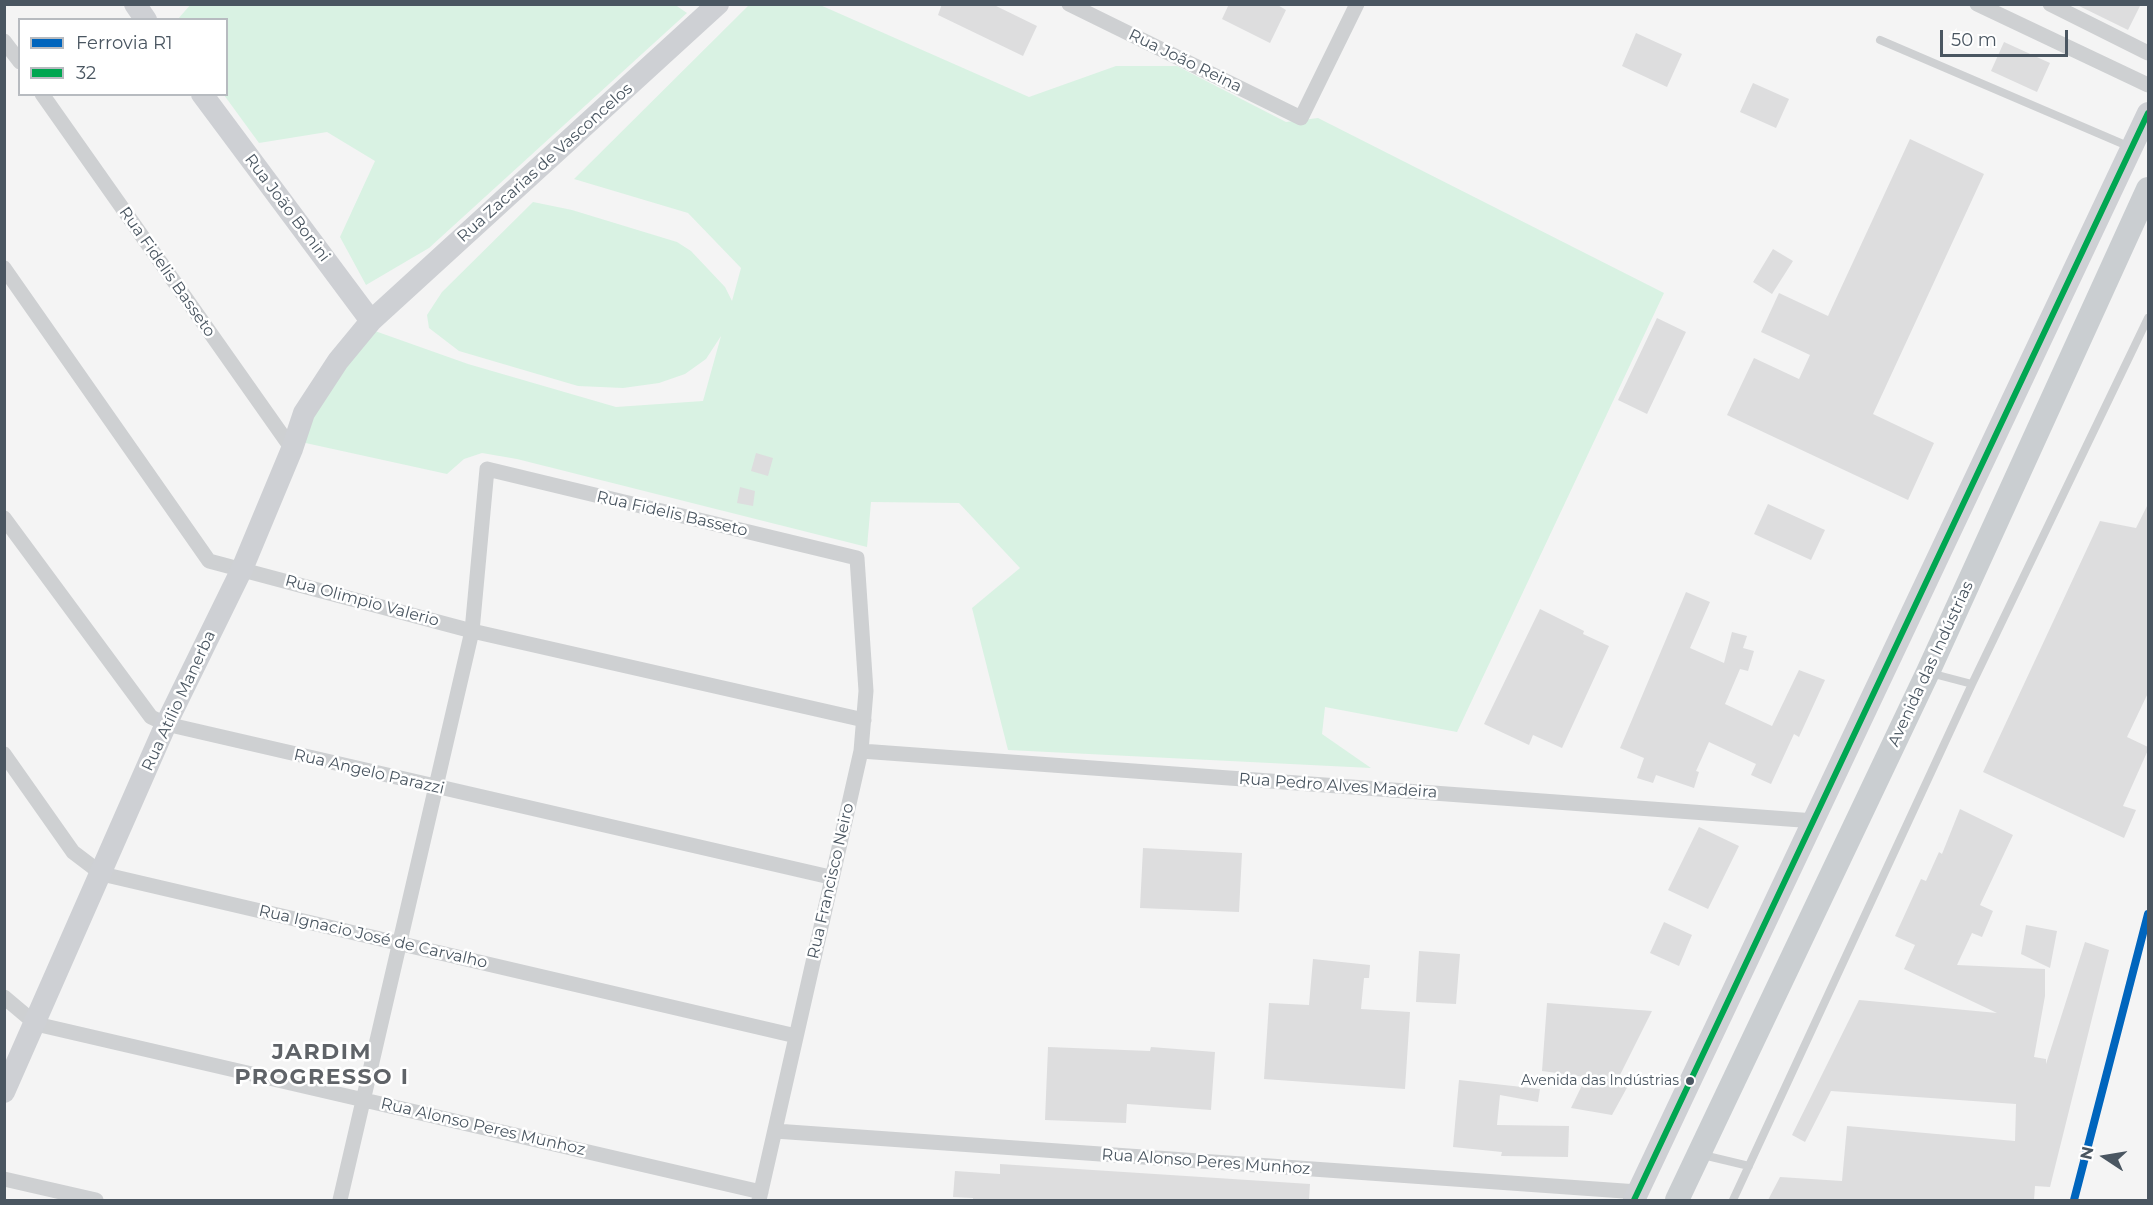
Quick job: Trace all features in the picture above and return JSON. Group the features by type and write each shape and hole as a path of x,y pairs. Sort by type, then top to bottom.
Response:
{"main road":[{"name":"Avenida das Indústrias","path":"1677,1200 1928,672 2148,189"}],"street":[{"path":"135,4 145,18"},
{"name":"Rua Zacarias de Vasconcelos","path":"371,321 718,4"},
{"name":"Rua João Reina","path":"1069,4 1301,118 1357,4"},
{"path":"1977,4 2148,85"},
{"path":"2050,4 2148,53"},
{"path":"4,41 18,59"},
{"name":"Rua Fidelis Basseto","path":"43,96 292,449"},
{"name":"Rua João Bonini","path":"203,96 371,321"},
{"path":"1636,1196 2148,114"},
{"name":"Rua Olimpio Valerio","path":"4,268 209,561 472,631 864,720"},
{"name":"Rua Atílio Manerba","path":"4,1092 36,1024 166,724 242,568 292,449 304,413 338,361 371,321"},
{"name":"Rua Fidelis Basseto","path":"472,631 487,470 857,558"},
{"name":"Rua Angelo Parazzi","path":"4,518 151,717 166,724 830,877"},
{"name":"Rua Francisco Neiro","path":"760,1196 830,877 861,752 866,691 857,558"},
{"path":"340,1200 472,631"},
{"name":"Rua Pedro Alves Madeira","path":"861,752 1815,821"},
{"name":"Rua Ignacio José de Carvalho","path":"4,754 73,852 102,874 796,1036"},
{"name":"Rua Alonso Peres Munhoz","path":"4,997 36,1024 363,1099 760,1196"},
{"name":"Rua Alonso Peres Munhoz","path":"775,1131 1636,1196"},
{"path":"4,1179 96,1200"}],"lane":[{"path":"1880,40 2132,147"},
{"path":"1733,1200 1972,684 2148,318"},
{"path":"1928,672 1972,684"},
{"path":"1699,1154 1749,1166"}],"green space":[{"path":"191,4 674,4 687,13 429,248 366,285 340,237 375,161 327,132 259,143 225,96 228,96 228,18 179,18"},
{"path":"749,5 820,5 1029,97 1116,66 1177,66 1286,122 1318,118 1664,293 1457,732 1325,707 1322,734 1371,768 1008,750 972,608 1020,568 959,503 871,502 867,547 517,459 482,453 464,459 447,474 301,442 330,378 375,331 468,364 616,407 703,401 721,336 706,359 685,374 659,383 623,388 578,386 459,351 429,328 427,315 442,292 533,202 572,210 677,242 691,251 725,287 732,301 741,268 688,213 574,179"}],"building":[{"path":"942,4 992,4 1037,26 1023,56 938,15"},
{"path":"1229,4 1276,4 1286,10 1270,43 1222,19"},
{"path":"2075,4 2141,4 2128,30"},
{"path":"1636,33 1682,54 1667,87 1622,66"},
{"path":"2004,42 2050,63 2037,92 1991,71"},
{"path":"1753,83 1789,99 1776,128 1740,112"},
{"path":"1910,139 1984,174 1873,414 1934,443 1908,500 1727,415 1754,358 1799,379 1810,355 1761,332 1779,293 1828,316"},
{"path":"1773,249 1793,261 1772,294 1753,282"},
{"path":"1657,318 1686,332 1647,414 1618,400"},
{"path":"756,453 773,458 768,476 751,471"},
{"path":"740,487 755,491 753,506 737,503"},
{"path":"1768,504 1825,530 1811,560 1754,534"},
{"path":"2148,504 2148,693 2127,737 2148,747 2148,750 2123,806 2136,810 2124,838 1983,772 2100,521 2136,528"},
{"path":"1686,592 1710,602 1690,648 1724,663 1732,632 1747,636 1743,648 1754,651 1748,671 1740,669 1725,704 1772,726 1799,670 1825,680 1799,737 1794,734 1771,784 1751,775 1756,764 1709,742 1696,771 1699,772 1694,788 1656,775 1653,783 1637,778 1644,758 1620,748"},
{"path":"1540,609 1609,646 1562,748 1533,735 1529,745 1484,724"},
{"path":"1960,809 2013,835 1980,905 1993,911 1982,937 1972,933 1957,965 2045,969 2045,996 2034,1057 2046,1059 2046,1064 2085,942 2109,950 2050,1187 2035,1186 2034,1200 1768,1200 1780,1177 1842,1181 1847,1126 2015,1141 2016,1104 1831,1091 1805,1142 1792,1135 1859,1000 1997,1013 1904,969 1915,945 1895,936 1921,879 1926,881 1939,852 1942,854"},
{"path":"1699,827 1739,846 1708,909 1668,890"},
{"path":"1143,848 1242,853 1239,912 1140,908"},
{"path":"1664,922 1692,935 1679,966 1650,953"},
{"path":"2026,925 2057,931 2050,968 2021,954"},
{"path":"1419,951 1460,954 1456,1004 1416,1002"},
{"path":"1313,959 1370,965 1369,978 1364,978 1361,1009 1410,1012 1405,1089 1264,1079 1269,1003 1309,1005"},
{"path":"1547,1003 1652,1011 1616,1083 1629,1084 1612,1115 1571,1108 1586,1077 1542,1071"},
{"path":"1048,1047 1150,1051 1151,1047 1215,1052 1211,1110 1127,1104 1126,1123 1045,1120"},
{"path":"1459,1080 1540,1089 1538,1102 1500,1095 1497,1125 1569,1126 1568,1157 1501,1156 1502,1152 1453,1147"},
{"path":"1000,1164 1310,1184 1309,1200 973,1200 973,1198 953,1197 955,1171 1000,1174"}],"rail line":[{"name":"R1","path":"2074,1200 2148,914"}],"transit line":[{"name":"32","path":"1634,1200 2148,113"}],"place":[{"name":"Avenida das Indústrias","path":"1690,1081"}],"district":[{"name":"JARDIM PROGRESSO I","path":"322,1066"}]}
